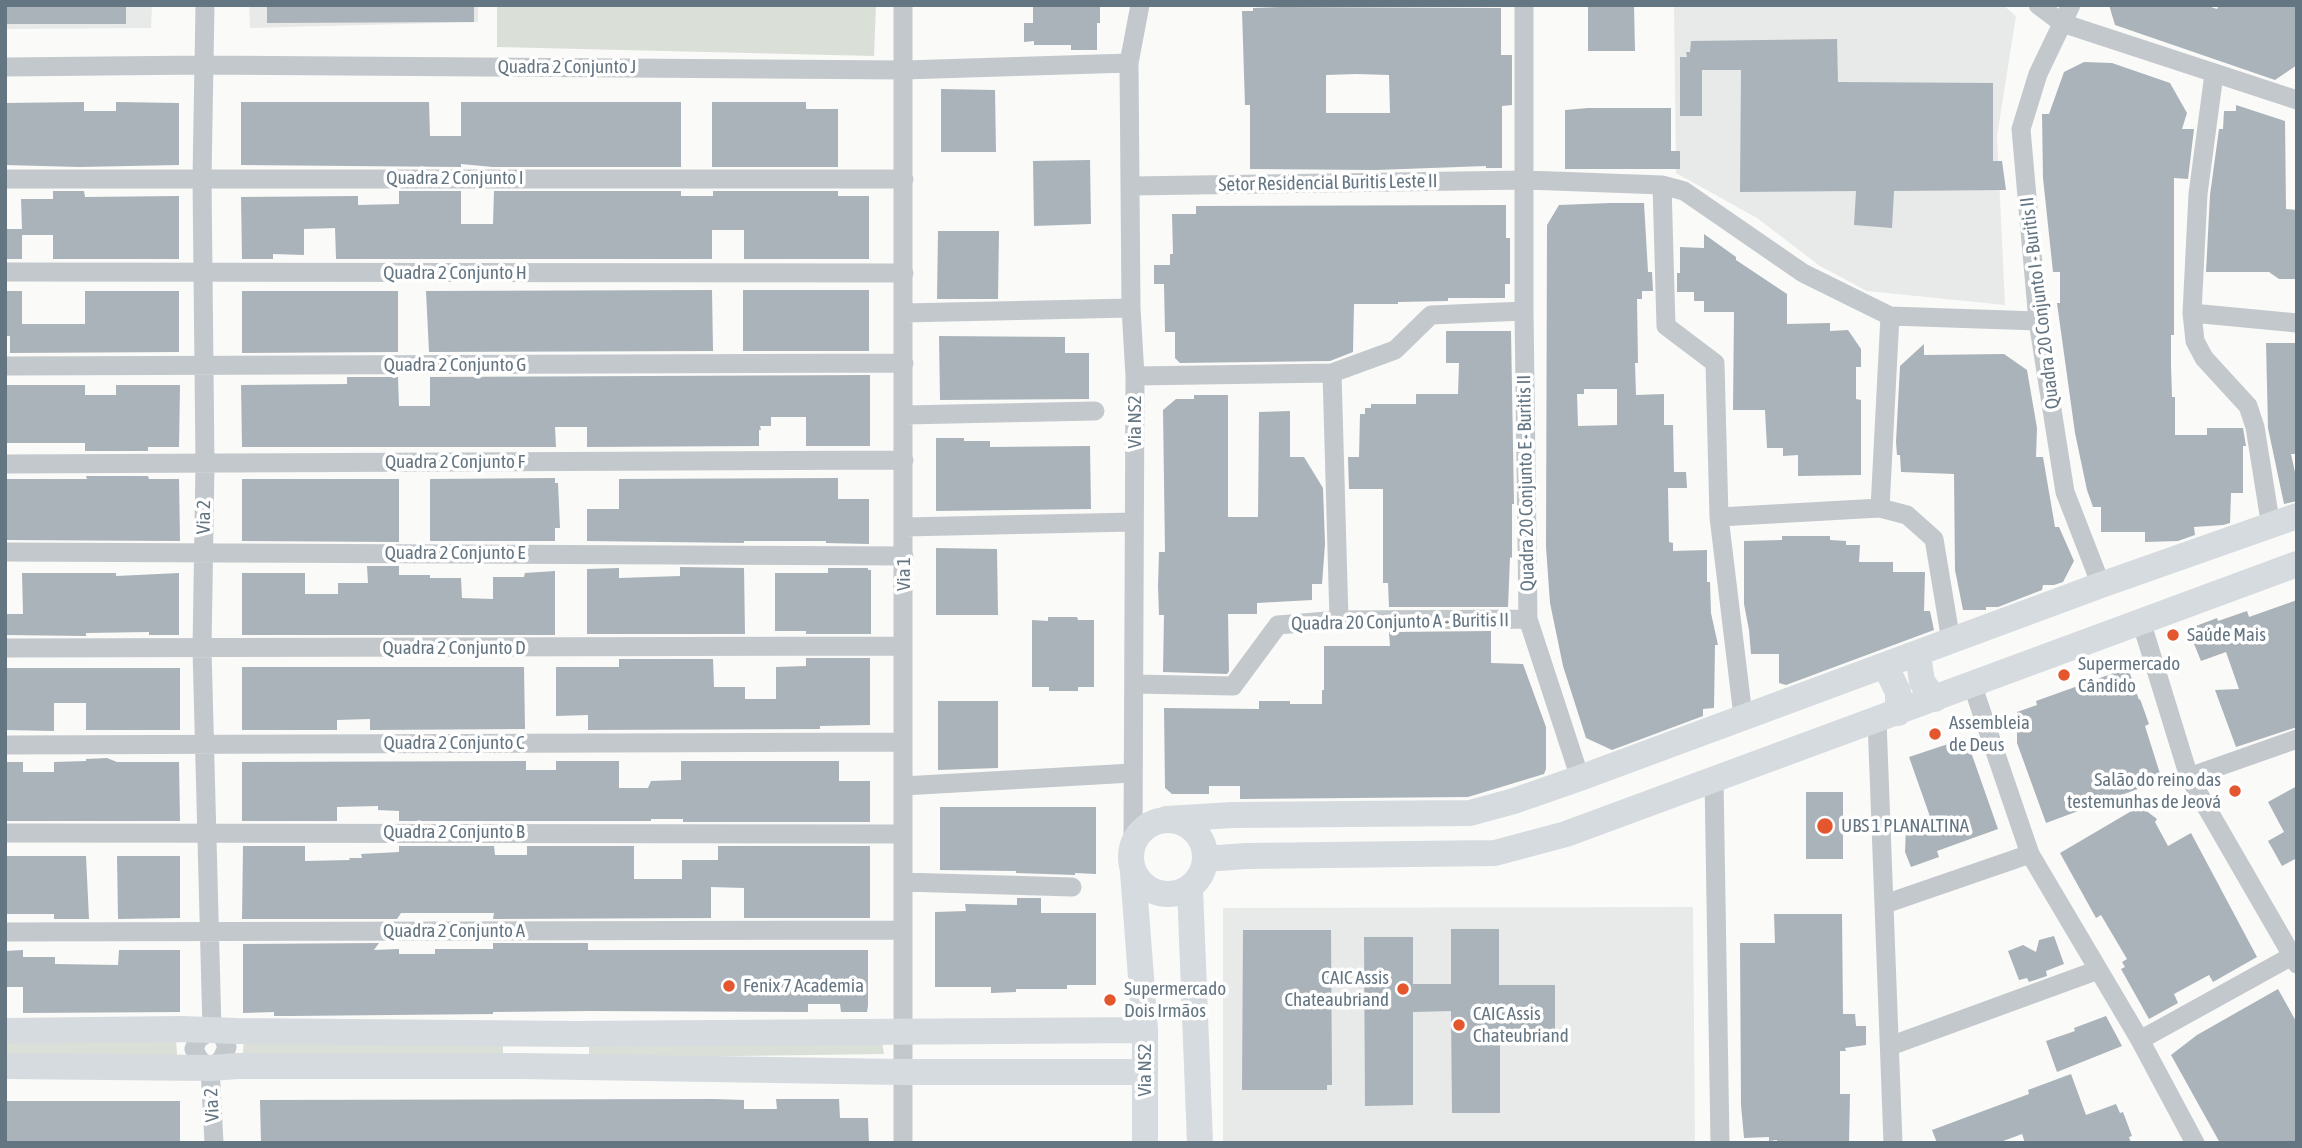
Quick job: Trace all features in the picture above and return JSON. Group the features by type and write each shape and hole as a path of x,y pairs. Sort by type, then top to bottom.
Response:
{"street":[{"name":"Via 2","path":"205,5 201,273 205,464 202,649 212,1030"},
{"name":"Via 1","path":"903,5 903,1143"},
{"name":"Via NS2","path":"1133,841 1135,376 1131,308 1129,63 1140,5"},
{"path":"1524,5 1526,180"},
{"path":"2038,5 2214,74 2297,100"},
{"name":"Quadra 20 Conjunto I - Buritis II","path":"2066,14 2038,74 2021,129 2038,321 2065,492 2101,584"},
{"name":"Quadra 2 Conjunto J","path":"5,67 203,65 904,70 1129,63"},
{"path":"2214,74 2198,194 2192,313 2195,341 2204,358 2248,406 2255,427 2271,527"},
{"name":"Quadra 2 Conjunto I","path":"5,179 904,178"},
{"name":"Setor Residencial Buritis Leste II","path":"1131,186 1526,180 1662,185 1684,191 1803,273 1890,316 2038,321"},
{"name":"Quadra 20 Conjunto E - Buritis II","path":"1526,180 1524,310 1528,619 1580,778"},
{"path":"1662,185 1666,326 1715,363 1719,517 1743,716"},
{"name":"Quadra 2 Conjunto H","path":"5,272 904,273"},
{"path":"904,313 1131,308"},
{"path":"1135,376 1332,373 1395,350 1431,315 1524,310"},
{"path":"2192,313 2297,323"},
{"path":"1880,508 1890,316"},
{"name":"Quadra 2 Conjunto G","path":"5,366 904,363"},
{"path":"1332,373 1339,620"},
{"path":"904,415 1095,411"},
{"name":"Quadra 2 Conjunto F","path":"5,464 904,460"},
{"path":"1719,517 1880,508 1907,515 1934,539 1951,641"},
{"path":"1166,819 1181,822 1195,830 1203,844 1205,859 1201,875 1190,888 1163,894 1151,891 1140,883 1130,862 1133,841 1141,830 1152,822 1166,819 1233,815 1470,813 1580,778 2101,584 2297,516"},
{"path":"904,527 1135,522"},
{"name":"Quadra 2 Conjunto E","path":"5,552 904,556"},
{"path":"1205,859 1246,856 1495,853 1566,834 2297,564"},
{"name":"Quadra 20 Conjunto A - Buritis II","path":"1135,684 1233,686 1278,625 1339,620 1528,619"},
{"path":"2140,1040 2294,960 2189,777 2141,621"},
{"name":"Quadra 2 Conjunto D","path":"5,648 904,646"},
{"path":"1918,654 1922,682 1935,699"},
{"path":"1885,665 1898,692 1887,717 1885,904 1893,1143"},
{"path":"1972,684 2030,854 2140,1040 2195,1143"},
{"path":"2189,777 2297,738"},
{"name":"Quadra 2 Conjunto C","path":"5,745 903,741"},
{"path":"903,786 1132,773"},
{"path":"1714,779 1720,1143"},
{"name":"Quadra 2 Conjunto B","path":"5,833 903,834"},
{"path":"1885,904 2030,854"},
{"name":"Via NS2","path":"1133,872 1145,1030 1145,1143"},
{"path":"903,882 1072,887"},
{"path":"1190,888 1200,1143"},
{"name":"Quadra 2 Conjunto A","path":"5,932 903,930"},
{"path":"1890,1046 2098,970"},
{"path":"210,1068 199,1059 194,1049 198,1039 212,1030"},
{"path":"5,1031 577,1034 1145,1030"},
{"path":"1088,1031 1090,1072"},
{"path":"514,1033 525,1042 527,1049 519,1066"},
{"path":"572,1067 566,1049 568,1042 577,1034"},
{"path":"5,1066 519,1066 903,1072 1146,1072"},
{"name":"Via 2","path":"210,1068 214,1143"}],"shaded area":[{"path":"5,5 152,5 151,28 5,29"},
{"path":"249,5 478,5 478,22 250,28"},
{"path":"497,5 876,5 874,56 497,47"},
{"path":"1674,5 2003,5 2016,16 1997,136 2005,305 1867,291 1820,266 1757,218 1676,173"},
{"name":"CAIC Assis Chateubriand","path":"1693,907 1695,1143 1223,1143 1223,908"},
{"path":"244,1036 503,1040 503,1055 243,1053"},
{"path":"176,1037 177,1055 5,1057 5,1042"},
{"path":"589,1040 882,1041 884,1054 589,1058"}],"building":[{"path":"5,5 126,5 126,24 5,24"},
{"path":"267,5 474,5 474,22 267,23"},
{"path":"1033,5 1100,5 1097,50 1071,50 1071,45 1034,45 1034,41 1024,42 1024,23 1033,23"},
{"path":"1588,5 1634,5 1635,51 1588,51"},
{"path":"2109,5 2205,5 2217,9 2219,5 2297,5 2297,65 2275,80 2115,25"},
{"path":"1253,8 1501,8 1501,55 1512,55 1512,105 1502,106 1502,168 1250,169 1250,105 1245,105 1242,11 1253,11","holes":["1326,75 1389,75 1390,113 1326,113"]},
{"path":"1837,39 1838,82 1993,83 1993,161 2002,161 2006,190 1894,191 1892,228 1854,225 1856,191 1740,192 1741,70 1702,70 1702,116 1680,116 1680,57 1687,57 1686,52 1690,52 1691,41"},
{"path":"2084,62 2112,63 2170,83 2187,113 2182,129 2194,129 2188,179 2174,178 2174,335 2171,335 2171,366 2172,397 2175,397 2175,435 2207,435 2207,428 2243,428 2246,446 2243,446 2243,493 2231,493 2230,523 2194,527 2195,535 2178,541 2145,542 2145,532 2101,532 2101,507 2093,507 2087,490 2075,433 2057,303 2060,303 2060,272 2053,272 2043,178 2042,114 2049,114 2064,72"},
{"path":"941,89 995,90 996,152 941,152"},
{"path":"84,102 84,111 116,111 116,102 179,103 179,165 5,165 5,103"},
{"path":"241,102 429,102 430,136 461,136 461,102 681,102 681,167 241,165"},
{"path":"712,102 806,102 806,109 838,109 838,167 712,167"},
{"path":"2236,105 2285,121 2286,209 2297,210 2297,279 2279,279 2269,272 2206,272 2210,195 2219,129 2223,129 2224,111 2236,111"},
{"path":"1671,108 1671,151 1680,151 1680,169 1565,169 1565,110"},
{"path":"1090,160 1091,224 1034,226 1033,161"},
{"path":"53,191 84,191 85,197 179,196 179,259 53,259 53,235 22,235 22,259 5,259 5,229 22,229 21,199 53,199"},
{"path":"399,191 461,191 461,224 493,224 494,191 681,191 681,196 713,196 713,191 838,191 838,196 869,196 869,259 744,259 744,230 712,230 712,259 336,259 335,228 304,229 304,255 273,254 273,259 242,259 241,197 358,196 358,205 399,204"},
{"path":"1644,203 1648,272 1652,272 1653,291 1642,291 1642,299 1637,299 1636,395 1664,394 1664,425 1673,425 1674,472 1686,472 1687,488 1668,488 1669,542 1673,543 1673,551 1707,550 1707,582 1710,582 1711,613 1718,645 1715,645 1714,708 1703,709 1703,716 1612,750 1586,738 1563,666 1550,603 1546,547 1547,225 1559,205","holes":["1584,389 1617,389 1617,425 1578,426 1577,394 1584,394"]},
{"path":"1506,205 1506,238 1510,238 1510,284 1505,284 1505,298 1448,298 1448,301 1354,304 1353,352 1330,361 1180,363 1175,358 1175,332 1165,332 1164,284 1154,284 1154,265 1170,265 1170,254 1173,254 1172,214 1196,214 1196,206"},
{"path":"938,231 999,231 998,299 937,299"},
{"path":"1704,234 1736,257 1736,260 1787,294 1787,324 1830,323 1830,331 1848,330 1861,349 1861,367 1856,367 1856,399 1861,400 1861,475 1798,476 1798,455 1783,456 1783,448 1767,448 1765,410 1733,410 1734,312 1704,312 1704,301 1694,301 1694,292 1677,292 1680,247 1704,248"},
{"path":"712,290 713,351 429,352 426,291"},
{"path":"743,290 869,290 869,351 743,351"},
{"path":"5,291 22,291 22,324 85,324 85,291 179,291 179,352 10,353 10,336 5,336"},
{"path":"242,291 398,291 398,352 242,353"},
{"path":"1446,331 1511,331 1514,504 1508,607 1389,607 1388,583 1383,583 1383,489 1349,489 1348,457 1359,457 1360,414 1365,414 1365,408 1371,408 1371,404 1416,404 1416,394 1458,394 1459,363 1446,363"},
{"path":"939,336 1065,337 1065,353 1089,353 1089,399 940,400"},
{"path":"2266,343 2297,343 2296,454 2291,454 2297,481 2297,501 2284,504 2268,428"},
{"path":"1924,344 1924,355 2004,354 2027,370 2037,428 2036,457 2043,457 2055,527 2059,527 2074,561 2063,582 2043,585 2042,590 1998,607 1963,610 1955,570 1954,474 1901,472 1900,455 1897,455 1900,366"},
{"path":"870,375 870,446 806,446 806,417 771,417 771,426 760,426 759,446 587,447 587,427 555,427 556,447 242,447 241,385 347,384 347,377 398,377 399,406 430,406 430,377"},
{"path":"5,385 85,385 85,395 116,395 116,385 180,385 179,447 148,447 148,451 85,451 85,443 5,443"},
{"path":"1194,395 1228,395 1228,517 1258,517 1259,412 1290,411 1290,457 1304,457 1323,488 1325,544 1322,584 1312,584 1312,600 1257,603 1257,614 1228,614 1227,674 1163,672 1164,615 1159,615 1158,586 1159,552 1165,552 1163,410 1176,399 1194,399"},
{"path":"936,438 990,441 990,447 1090,446 1091,509 936,511"},
{"path":"86,476 179,479 180,541 5,540 5,479 87,479"},
{"path":"555,478 555,483 558,483 560,528 555,528 555,541 430,541 430,479"},
{"path":"838,478 838,499 869,499 869,544 826,541 587,541 587,509 619,509 619,479"},
{"path":"242,479 399,479 399,542 242,541"},
{"path":"1782,536 1830,536 1830,540 1846,541 1846,545 1860,545 1859,562 1893,562 1893,572 1925,572 1924,611 1930,611 1934,630 1786,685 1779,683 1779,654 1751,654 1744,604 1744,541 1782,540"},
{"path":"936,548 997,549 998,615 936,615"},
{"path":"367,566 399,566 399,575 461,578 462,598 493,599 493,577 524,577 525,573 555,571 555,635 242,635 242,573 305,573 305,594 338,594 338,583 368,583"},
{"path":"680,567 744,568 745,634 587,634 587,569 619,568 619,578 680,576"},
{"path":"828,568 871,570 871,634 775,631 775,573 828,573"},
{"path":"22,573 116,573 116,576 179,573 179,635 149,635 149,632 86,633 86,636 5,635 5,614 23,614"},
{"path":"2297,600 2297,727 2236,747 2215,690 2239,689 2226,652 2201,661 2188,629 2247,611 2249,617"},
{"path":"1048,617 1094,620 1094,687 1078,687 1078,691 1049,691 1049,687 1032,687 1032,620 1048,621"},
{"path":"1491,631 1491,663 1523,664 1546,727 1544,774 1468,797 1240,799 1240,786 1209,786 1209,794 1172,794 1165,788 1164,708 1259,709 1259,701 1322,704 1324,646 1390,646 1389,632"},
{"path":"806,658 870,658 870,725 820,726 820,729 588,730 588,715 556,716 556,667 619,667 619,659 713,659 714,687 745,687 745,699 776,699 776,667 806,666"},
{"path":"242,667 524,667 525,729 370,730 370,719 337,720 337,730 242,730"},
{"path":"5,668 180,668 180,730 86,730 86,703 54,703 54,731 5,730"},
{"path":"2128,668 2135,688 2115,695 2137,694 2140,699 2149,724 2145,726 2162,780 2046,823 2017,743 2017,712 2037,705 2036,701"},
{"path":"938,701 998,701 998,768 938,770"},
{"path":"1966,738 1998,829 1937,851 1939,857 1911,867 1905,852 1906,828 1934,828 1909,757"},
{"path":"107,758 117,762 179,762 180,821 5,821 5,762 23,762 23,772 54,772 54,762"},
{"path":"526,761 526,770 556,770 556,761 619,761 619,788 648,788 651,781 681,780 681,761 839,761 839,781 870,781 870,822 683,822 683,819 399,821 399,811 378,810 378,806 337,807 337,821 242,821 242,762"},
{"path":"2297,786 2297,858 2282,866 2268,841 2284,832 2268,802"},
{"name":"UBS 1 PLANALTINA","path":"1806,792 1843,792 1843,859 1806,859"},
{"path":"2140,806 2157,819 2155,822 2168,846 2191,833 2257,957 2213,982 2209,975 2174,994 2178,1003 2149,1019 2121,969 2125,967 2122,962 2127,959 2101,915 2096,918 2060,853"},
{"path":"940,807 1096,807 1096,874 940,870"},
{"path":"243,846 305,846 305,861 350,860 349,858 362,858 361,854 399,852 399,846 494,846 495,855 527,855 527,846 634,846 634,879 682,879 682,860 718,860 718,846 870,846 870,918 744,918 744,888 711,887 711,918 493,919 494,913 401,913 397,919 242,919"},
{"path":"5,856 86,856 89,919 54,919 54,914 5,914"},
{"path":"117,856 180,856 180,918 118,919"},
{"path":"1017,898 1041,898 1041,913 1096,913 1096,985 1067,985 1067,989 1016,989 1016,992 991,993 991,987 935,987 935,912 966,911 965,904 1017,905"},
{"path":"1774,914 1842,914 1843,1014 1855,1014 1856,1026 1866,1026 1866,1045 1840,1051 1840,1094 1850,1094 1849,1143 1777,1143 1777,1140 1769,1141 1769,1137 1744,1138 1741,1105 1740,943 1775,943"},
{"path":"1451,929 1499,929 1499,985 1555,985 1555,1041 1500,1041 1500,1113 1452,1113 1451,1011 1413,1012 1413,1105 1365,1106 1364,937 1413,937 1413,984 1451,984"},
{"path":"1243,930 1331,930 1332,1085 1327,1085 1327,1090 1242,1090"},
{"path":"2054,936 2064,964 2046,971 2047,976 2029,982 2027,978 2019,980 2008,951 2023,945 2036,952 2039,940"},
{"path":"379,943 374,950 399,949 399,954 435,954 435,949 493,949 493,943 588,943 588,950 868,950 868,1006 867,1012 841,1012 840,1004 808,1004 808,1012 589,1011 289,1016 274,1016 274,1012 243,1013 243,944"},
{"path":"23,950 23,957 55,957 55,964 118,965 119,950 180,950 180,1012 23,1013 23,987 5,987 5,951"},
{"path":"2278,989 2297,1023 2297,1143 2220,1143 2171,1055 2197,1035"},
{"path":"2106,1016 2122,1046 2057,1072 2046,1041"},
{"path":"2071,1074 2086,1115 2116,1104 2120,1113 2123,1112 2132,1136 2129,1137 2131,1143 2025,1143 2022,1134 1998,1143 1937,1143 1932,1130 2029,1094 2028,1090"},
{"path":"776,1099 839,1099 840,1118 868,1118 869,1143 261,1143 260,1100 744,1100 744,1109 777,1109"},
{"path":"5,1101 180,1101 180,1143 5,1143"}],"place":[{"name":"Saúde Mais","path":"2173,635"},
{"name":"Supermercado Cândido","path":"2064,675"},
{"name":"Assembleia de Deus","path":"1935,734"},
{"name":"Salão do reino das testemunhas de Jeová","path":"2235,791"},
{"name":"UBS 1 PLANALTINA","path":"1825,826"},
{"name":"Fenix 7 Academia","path":"729,986"},
{"name":"CAIC Assis Chateaubriand","path":"1403,989"},
{"name":"Supermercado Dois Irmãos","path":"1110,1000"},
{"name":"CAIC Assis Chateubriand","path":"1459,1025"}]}
